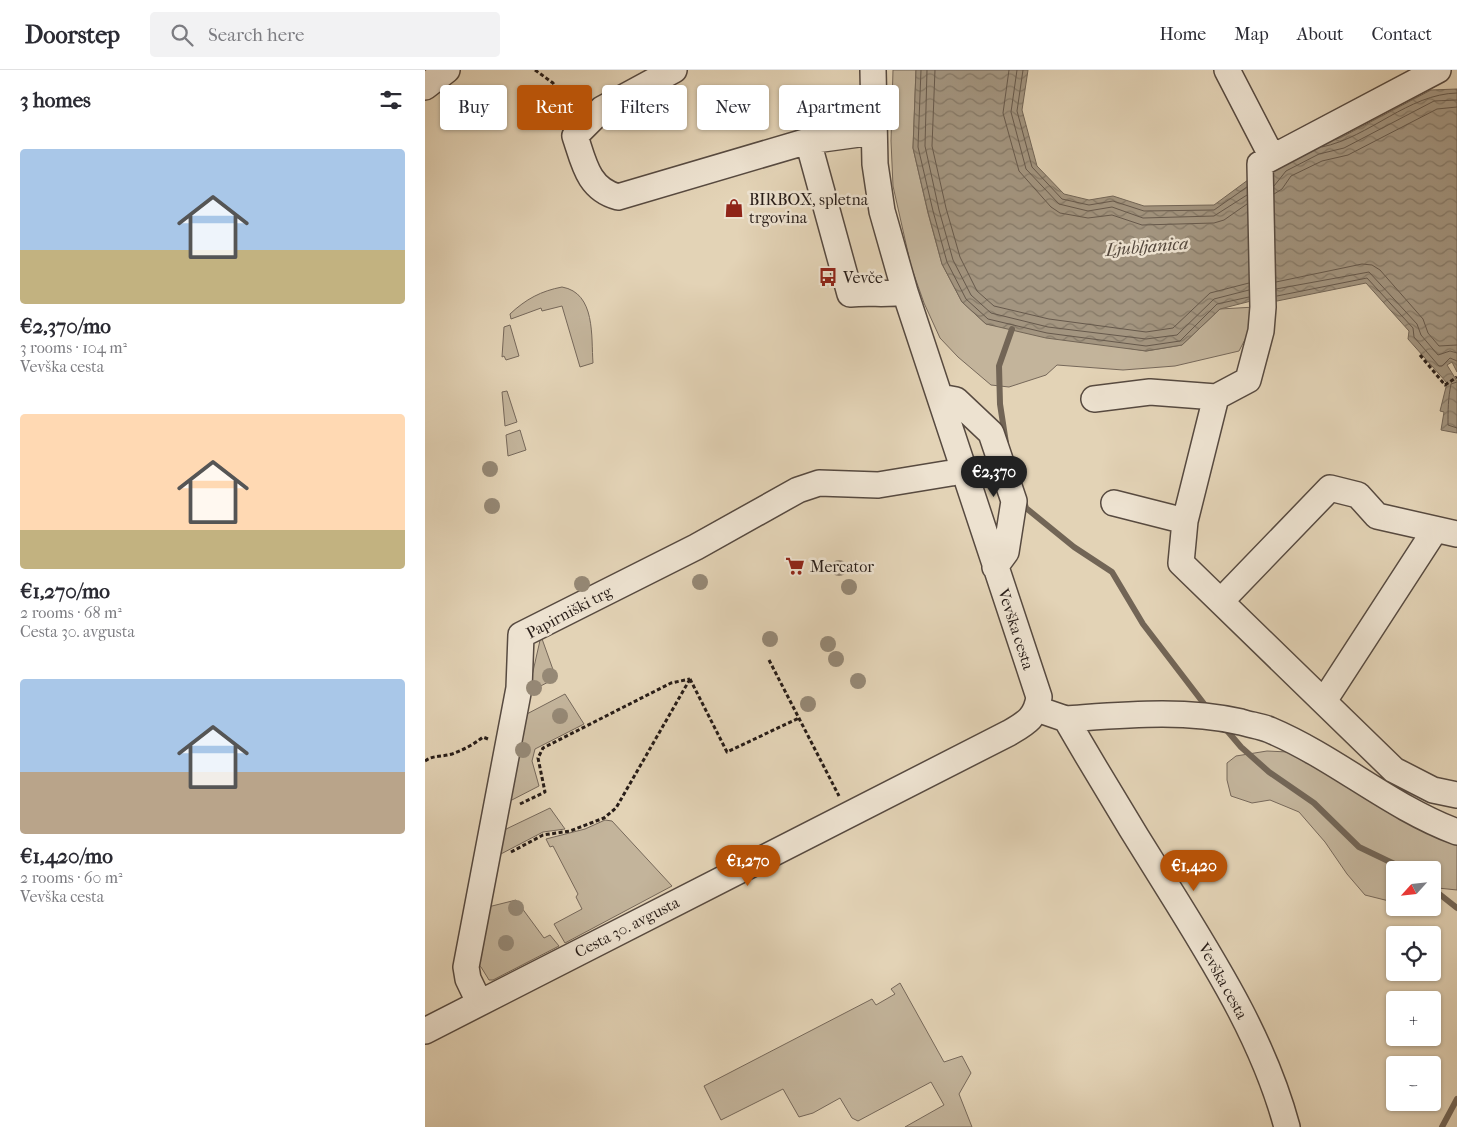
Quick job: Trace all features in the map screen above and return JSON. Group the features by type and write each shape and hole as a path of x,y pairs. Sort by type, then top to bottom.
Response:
{"street":[{"path":"425,88 447,70"},
{"path":"674,70 602,109 575,136 589,178 605,194 618,197 808,142 874,132"},
{"name":"Vevška cesta","path":"873,70 875,164 882,211 905,292 1039,697 1037,709"},
{"path":"1094,399 1150,392 1216,397 1248,380 1261,331 1266,167 1227,70"},
{"path":"1266,167 1439,70"},
{"path":"808,142 850,294 905,292"},
{"path":"940,397 956,400 991,433 1013,501 1006,552 995,567"},
{"path":"1216,397 1185,521 1181,563 1394,770 1433,790 1457,795"},
{"name":"Papirniški trg","path":"479,1002 468,979 466,967 519,688 521,635 696,547 798,490 819,483 878,485 951,473 964,469"},
{"path":"1221,601 1330,488 1358,495 1377,516 1446,532 1324,701"},
{"path":"1114,503 1185,521"},
{"path":"1037,709 1066,720 1137,714 1181,714 1227,720 1269,729 1312,752 1384,796 1457,832"},
{"name":"Cesta 30. avgusta","path":"425,1031 1009,733 1030,721 1037,709"},
{"name":"Vevška cesta","path":"1066,720 1233,996 1258,1047 1287,1127"}],"path":[{"path":"535,70 553,83 572,112 575,136"},
{"path":"1420,355 1445,385 1457,377"},
{"path":"769,660 843,803"},
{"path":"690,679 727,752 799,718"},
{"path":"495,817 545,792 538,758 543,748 671,683 690,679"},
{"path":"485,866 543,835 570,831 604,818 616,808 690,679"},
{"path":"425,761 430,757 453,754 474,745 483,737 493,740 512,725"}],"shaded area":[{"path":"893,70 916,70 913,148 942,264 962,302 986,324 1146,351 1182,345 1220,309 1255,307 1252,326 1239,351 1175,366 1123,370 1057,365 1046,375 1009,387 991,385 958,357 940,338 924,303 911,266 893,186 891,130 899,130 899,85 893,85"},
{"path":"562,287 573,291 581,298 586,307 590,318 593,363 580,367 562,306 542,311 541,308 511,319 510,314 528,300 541,293"},
{"path":"510,325 519,356 506,360 504,356 502,357 504,327"},
{"path":"507,391 517,422 505,426 502,392"},
{"path":"520,430 526,450 508,456 506,435"},
{"path":"541,636 556,678 531,691 529,689"},
{"path":"565,694 584,724 535,749 532,761 539,786 508,802 523,716"},
{"path":"1267,751 1288,752 1457,842 1457,890 1441,888 1441,861 1386,861 1386,900 1365,895 1347,874 1325,842 1299,812 1270,800 1252,803 1231,796 1227,780 1227,763 1236,756"},
{"path":"550,808 565,829 543,832 497,856 502,831"},
{"path":"605,820 612,821 672,886 565,943 554,924 582,909 576,897 578,894 553,846 550,847 546,839 585,829"},
{"path":"516,900 544,938 550,935 559,946 493,980 489,980 481,967 477,965 488,907"},
{"path":"900,983 944,1062 962,1056 971,1073 959,1094 972,1127 905,1127 944,1105 931,1082 858,1121 852,1118 840,1098 813,1113 799,1117 783,1089 721,1120 704,1086 872,999 876,1005 895,994 891,989"}],"water":[{"name":"Ljubljanica","path":"916,70 1028,70 1022,110 1037,166 1064,194 1089,200 1113,196 1144,206 1214,205 1252,177 1316,143 1340,138 1431,90 1457,89 1457,372 1452,362 1447,365 1457,381 1457,433 1441,430 1444,412 1440,411 1447,383 1408,339 1409,331 1366,283 1277,301 1255,300 1220,309 1182,345 1146,351 1046,338 986,324 962,302 942,264 913,148"}],"waterway":[{"path":"1006,443 1000,404 999,366 1012,329"},
{"path":"1024,501 1026,508 1074,547 1112,572 1143,624 1208,709"},
{"path":"1224,727 1241,747 1269,772 1314,803 1359,847 1388,861"},
{"path":"1441,895 1457,908"},
{"path":"1442,1127 1457,1099"}],"place":[{"name":"BIRBOX, spletna trgovina","path":"734,208"},
{"name":"Vevče","path":"828,277"},
{"name":"Mercator","path":"795,566"}]}
